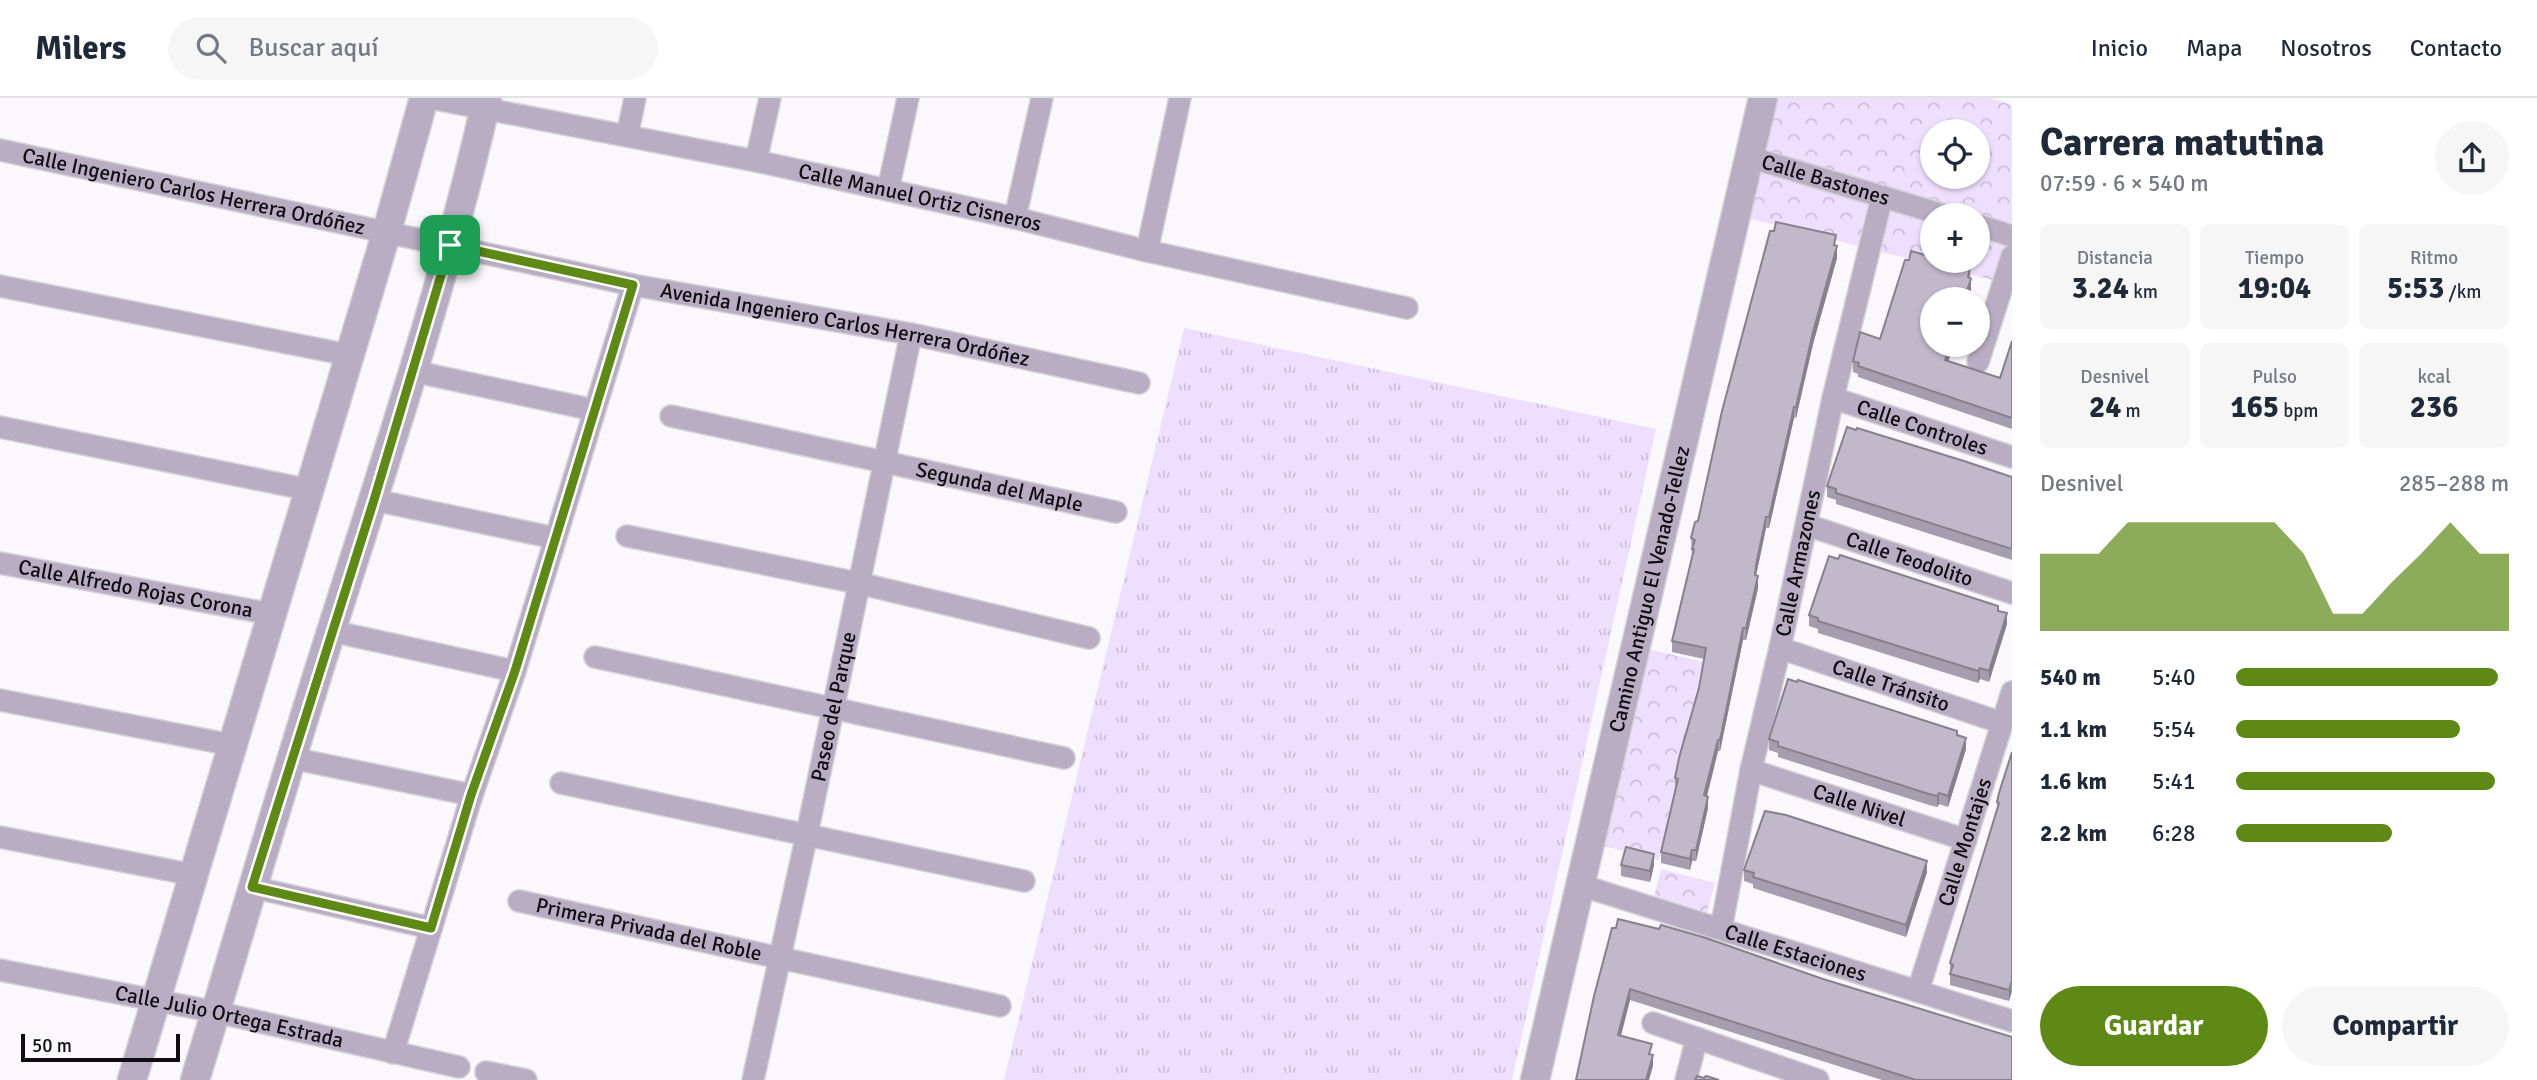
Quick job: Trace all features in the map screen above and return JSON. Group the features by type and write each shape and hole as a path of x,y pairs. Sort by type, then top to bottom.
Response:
{"street":[{"path":"132,1080 310,490 424,98"},
{"name":"Calle Manuel Ortiz Cisneros","path":"430,98 486,104 627,136 756,161 1407,308"},
{"path":"627,136 635,98"},
{"path":"756,161 770,98"},
{"path":"888,190 908,98"},
{"path":"1015,218 1042,98"},
{"path":"1147,251 1180,98"},
{"name":"Camino Antiguo El Venado-Tellez","path":"1535,1080 1763,98"},
{"path":"195,1080 291,758 374,500 450,245 486,104"},
{"name":"Calle Ingeniero Carlos Herrera Ordóñez","path":"0,150 387,231"},
{"name":"Calle Bastones","path":"1749,157 1920,208"},
{"name":"Calle Armazones","path":"1721,929 1751,771 1833,398 1882,197"},
{"path":"1990,229 2012,236"},
{"name":"Avenida Ingeniero Carlos Herrera Ordóñez","path":"387,231 633,285 911,334 1139,383"},
{"path":"1978,362 2012,256"},
{"path":"393,1053 471,795 515,671 633,285"},
{"path":"0,286 349,355"},
{"name":"Paseo del Parque","path":"753,1080 911,334"},
{"path":"412,371 594,410"},
{"name":"Calle Controles","path":"1833,398 2012,457"},
{"name":"Segunda del Maple","path":"671,416 1116,512"},
{"path":"0,427 310,490"},
{"path":"374,500 555,538"},
{"name":"Calle Teodolito","path":"1807,525 2012,593"},
{"path":"627,536 858,583 1088,638"},
{"name":"Calle Alfredo Rojas Corona","path":"0,563 271,614"},
{"path":"331,631 515,671"},
{"name":"Calle Tránsito","path":"1780,648 2003,723"},
{"path":"595,657 1064,758"},
{"name":"Calle Montajes","path":"1918,991 2012,692"},
{"path":"0,700 232,745"},
{"path":"291,758 471,795"},
{"name":"Calle Nivel","path":"1751,771 1966,840"},
{"path":"561,783 1024,881"},
{"path":"0,837 194,875"},
{"name":"Calle Estaciones","path":"1580,885 2012,1021"},
{"path":"252,887 431,928"},
{"name":"Primera Privada del Roble","path":"519,901 1000,1006"},
{"name":"Calle Julio Ortega Estrada","path":"0,970 216,1012 459,1067"},
{"path":"1653,1023 1818,1080"},
{"path":"1686,1080 1697,1038"},
{"path":"486,1072 526,1080"}],"green space":[{"path":"1764,98 1990,98 2012,105 2012,285 1965,273 1990,273 1990,203 1920,203 1920,262 1739,216"},
{"path":"1184,328 1656,429 1512,1080 1004,1080"},
{"path":"1642,648 1705,662 1659,860 1592,843"},
{"path":"1661,869 1715,883 1707,913 1653,900"}],"building":[{"path":"1776,222 1836,235 1834,245 1837,246 1794,407 1769,517 1766,517 1756,565 1755,575 1758,576 1746,628 1743,628 1720,740 1704,795 1708,797 1696,850 1692,850 1690,859 1661,852 1678,779 1675,778 1679,758 1699,688 1706,648 1672,641 1694,549 1695,540 1691,538 1695,522 1698,521 1722,411 1770,231 1774,231"},
{"path":"1911,251 1920,254 1920,273 1969,273 1968,277 1971,279 1968,287 1920,287 1920,357 1946,357 1945,360 2000,378 2012,341 2012,418 1858,366 1859,363 1853,361 1860,332 1880,339 1905,260 1909,260"},
{"path":"1847,427 2012,477 2012,549 1836,493 1836,489 1827,486"},
{"path":"1840,555 1998,606 1998,611 2007,613 1989,671 1980,668 1978,671 1818,621 1818,618 1809,615 1829,556 1838,559"},
{"path":"1788,679 1957,731 1957,735 1966,738 1948,796 1929,794 1778,746 1778,742 1769,739"},
{"path":"2012,752 2012,981 2009,990 1950,974 1953,965 1950,963"},
{"path":"1765,811 1786,815 1927,861 1906,925 1753,877 1754,873 1744,870"},
{"path":"1626,847 1654,854 1650,871 1621,865"},
{"path":"1618,919 1659,929 1661,925 1706,938 1823,979 2012,1037 2012,1080 1916,1080 1630,989 1618,1035 1652,1044 1649,1054 1653,1055 1646,1080 1576,1080 1594,996 1612,928 1616,928"},
{"path":"1697,1076 1706,1076 1719,1080 1695,1080"}],"route":[{"path":"450,245 633,285 515,671 471,795 431,928 252,887 374,500 450,245"}]}
